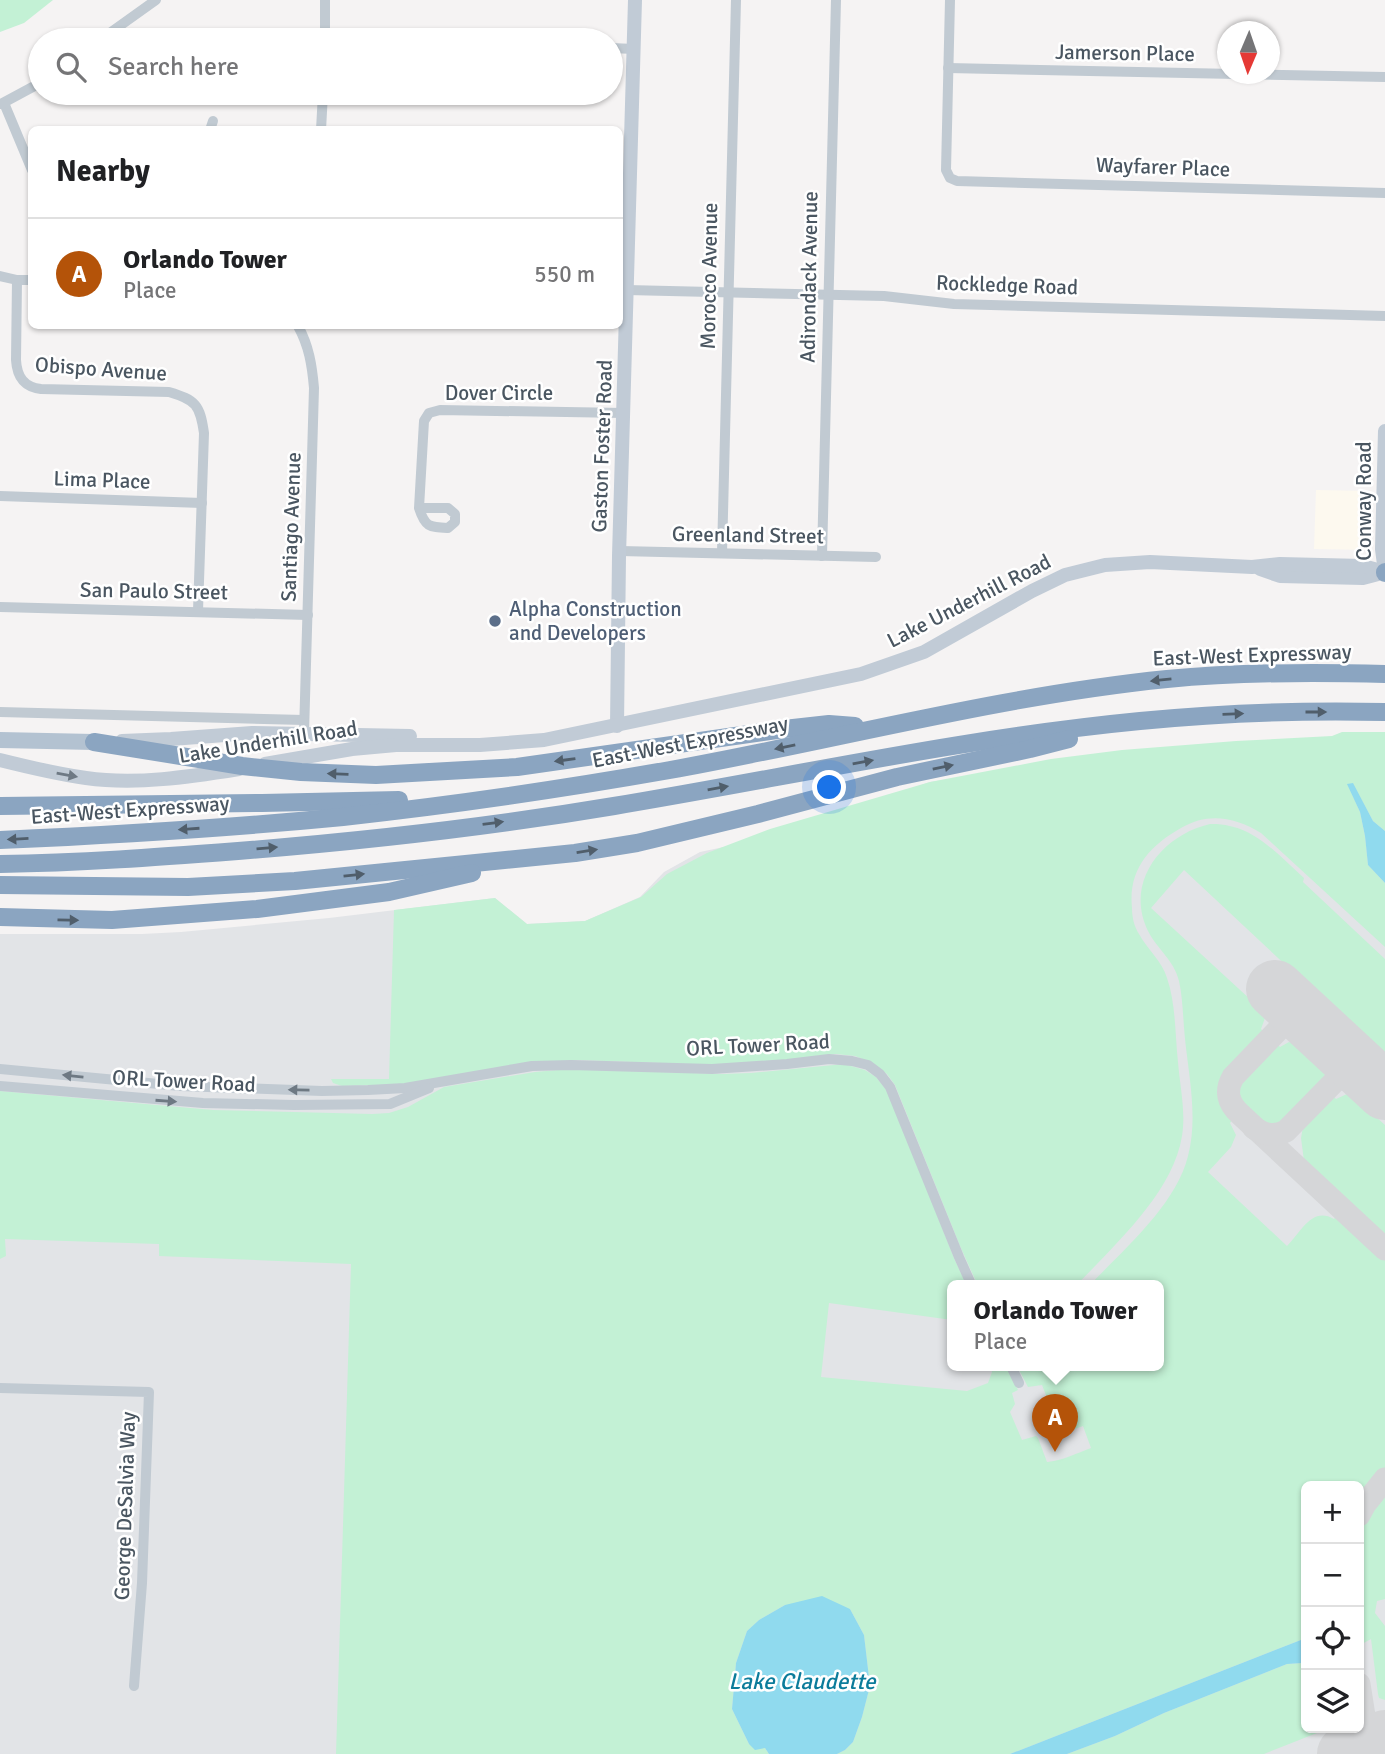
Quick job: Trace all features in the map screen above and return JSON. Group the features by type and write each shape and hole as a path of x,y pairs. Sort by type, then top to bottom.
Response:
{"highway":[{"name":"East-West Expressway","path":"0,840 345,817 559,789 743,756 876,727 1024,700 1167,679 1280,673 1385,674"},
{"path":"0,864 160,857 429,832 599,808 1051,731 1140,721 1277,712 1385,712"},
{"path":"0,885 188,887 295,881 537,858 650,840 897,777 1030,749 1140,721"},
{"path":"94,742 242,766 376,775 517,766 829,724 876,727"},
{"path":"0,806 400,800 452,803"},
{"path":"0,917 112,920 257,909 389,892 537,858"}],"main road":[{"name":"Gaston Foster Road","path":"617,726 624,413 623,310 628,290 635,0"},
{"name":"Conway Road","path":"1385,431 1382,549 1385,572"},
{"name":"Lake Underhill Road","path":"0,760 89,778 142,780 204,774 352,749 544,740 861,674 891,665 924,652 1065,575 1105,565 1150,562 1252,567 1280,564 1363,566 1385,572"},
{"name":"Lake Underhill Road","path":"0,740 94,742 171,739 304,726 544,740"}],"street":[{"path":"117,28 156,0"},
{"path":"325,0 325,28"},
{"name":"Morocco Avenue","path":"722,553 736,0"},
{"name":"Adirondack Avenue","path":"822,556 836,0"},
{"path":"948,68 950,0"},
{"path":"623,49 634,49"},
{"name":"Jamerson Place","path":"948,68 1385,78"},
{"name":"Wayfarer Place","path":"948,68 946,170 950,178 957,181 1385,193"},
{"path":"28,89 2,103 28,161"},
{"path":"321,126 322,105"},
{"path":"0,276 28,280"},
{"name":"Obispo Avenue","path":"17,280 16,371 21,381 31,388 169,392 186,397 194,403 201,416 204,433 198,611"},
{"name":"Rockledge Road","path":"628,290 884,296 954,304 1385,316"},
{"name":"Santiago Avenue","path":"300,329 312,361 314,387 304,726"},
{"name":"Dover Circle","path":"419,508 424,421 429,413 440,410 624,413"},
{"name":"Lima Place","path":"0,496 202,503"},
{"name":"Greenland Street","path":"620,551 876,557"},
{"name":"San Paulo Street","path":"0,607 308,615"},
{"name":"Lake Underhill Road","path":"0,712 304,726"},
{"name":"ORL Tower Road","path":"0,1069 180,1086 322,1091 392,1089 532,1066 712,1069 774,1066 829,1059 852,1061 868,1065 880,1074 890,1087 969,1280"},
{"path":"134,1098 135,1082"},
{"name":"ORL Tower Road","path":"0,1086 203,1103 322,1105 390,1104 446,1082"},
{"path":"322,1091 322,1105"},
{"path":"1013,1371 1019,1383"},
{"name":"George DeSalvia Way","path":"0,1388 149,1391 142,1581 134,1686"}],"shaded area":[{"path":"1316,490 1371,491 1370,550 1314,549"},
{"path":"1385,752 1385,1754 0,1754 0,934 181,932 495,898 527,924 585,921 640,897 664,872 700,852 771,837 930,782 1083,758"}],"green space":[{"path":"0,0 53,0 24,23 0,32"},
{"path":"1342,732 1385,732 1385,831 1373,821 1353,784 1348,785 1360,812 1368,865 1385,883 1385,947 1261,833 1241,823 1211,818 1191,823 1150,851 1133,882 1132,915 1142,940 1162,966 1170,988 1183,1109 1182,1136 1167,1178 1155,1198 1124,1236 1082,1280 975,1280 895,1085 887,1074 872,1063 855,1056 836,1054 716,1065 578,1060 531,1063 411,1084 342,1086 333,1083 331,1079 389,1079 394,910 495,898 527,924 585,921 641,897 667,874 707,853 770,829 930,782 1051,759 1122,750 1332,736"},
{"path":"1210,824 1238,828 1251,834 1273,849 1304,878 1303,882 1385,959 1385,1058 1184,870 1151,908 1264,1012 1261,1029 1264,1032 1235,1061 1223,1082 1222,1093 1233,1119 1230,1123 1236,1135 1231,1147 1208,1172 1287,1246 1313,1218 1326,1216 1334,1219 1337,1215 1385,1260 1385,1469 1364,1494 1364,1481 1301,1481 1301,1640 1010,1754 837,1754 853,1742 870,1686 864,1635 850,1609 785,1605 759,1620 747,1631 736,1663 732,1709 749,1744 765,1748 769,1754 336,1754 351,1264 159,1256 159,1244 5,1239 6,1256 0,1259 0,1091 213,1110 372,1114 389,1113 408,1107 444,1087 535,1072 569,1069 723,1074 844,1064 865,1070 876,1077 889,1093 964,1280 947,1280 947,1319 829,1303 821,1377 967,1391 988,1383 992,1371 1008,1371 1018,1390 1012,1393 1015,1404 1010,1412 1022,1440 1036,1436 1047,1462 1058,1460 1091,1448 1083,1426 1064,1433 1060,1420 1056,1421 1042,1385 1028,1387 1020,1371 1164,1371 1164,1280 1095,1280 1161,1209 1182,1174 1191,1142 1190,1083 1180,988 1177,974 1148,931 1142,913 1141,895 1144,879 1152,863 1177,838"},
{"path":"1289,1042 1303,1048 1324,1067 1325,1078 1294,1115 1280,1126 1268,1127 1247,1113 1236,1090 1241,1078 1276,1043 1280,1047"},
{"path":"1347,1094 1385,1125 1385,1240 1311,1171 1304,1161 1301,1138 1303,1127 1332,1095 1336,1099"},
{"path":"1385,1491 1385,1599 1377,1601 1375,1613 1385,1626 1385,1700 1379,1698 1378,1694 1371,1639 1364,1643 1364,1521"},
{"path":"1301,1663 1301,1733 1317,1733 1264,1754 1067,1754 1115,1736 1164,1713 1287,1664"}],"water":[{"path":"1353,783 1373,821 1385,831 1385,883 1368,865 1360,812 1347,784"},
{"name":"Lake Claudette","path":"822,1596 850,1609 864,1635 870,1686 853,1742 837,1754 769,1754 765,1748 755,1750 749,1744 732,1709 736,1663 747,1631 759,1620 785,1605"},
{"path":"1301,1640 1301,1663 1287,1664 1067,1754 1010,1754"}],"taxiway":[{"path":"1324,1034 1303,1024 1292,1023 1281,1027 1233,1077 1229,1097 1240,1114 1385,1249"},
{"path":"1254,1128 1270,1134 1286,1131 1334,1082 1349,1075 1374,1081"},
{"path":"1364,1506 1385,1479"},
{"path":"1364,1716 1370,1754"},
{"path":"1339,1754 1350,1748 1361,1733"}],"runway":[{"path":"1275,989 1385,1091"},
{"path":"1346,1754 1385,1739"}],"place":[{"name":"Alpha Construction and Developers","path":"495,621"},
{"name":"Orlando Tower","path":"1055,1452"}]}
